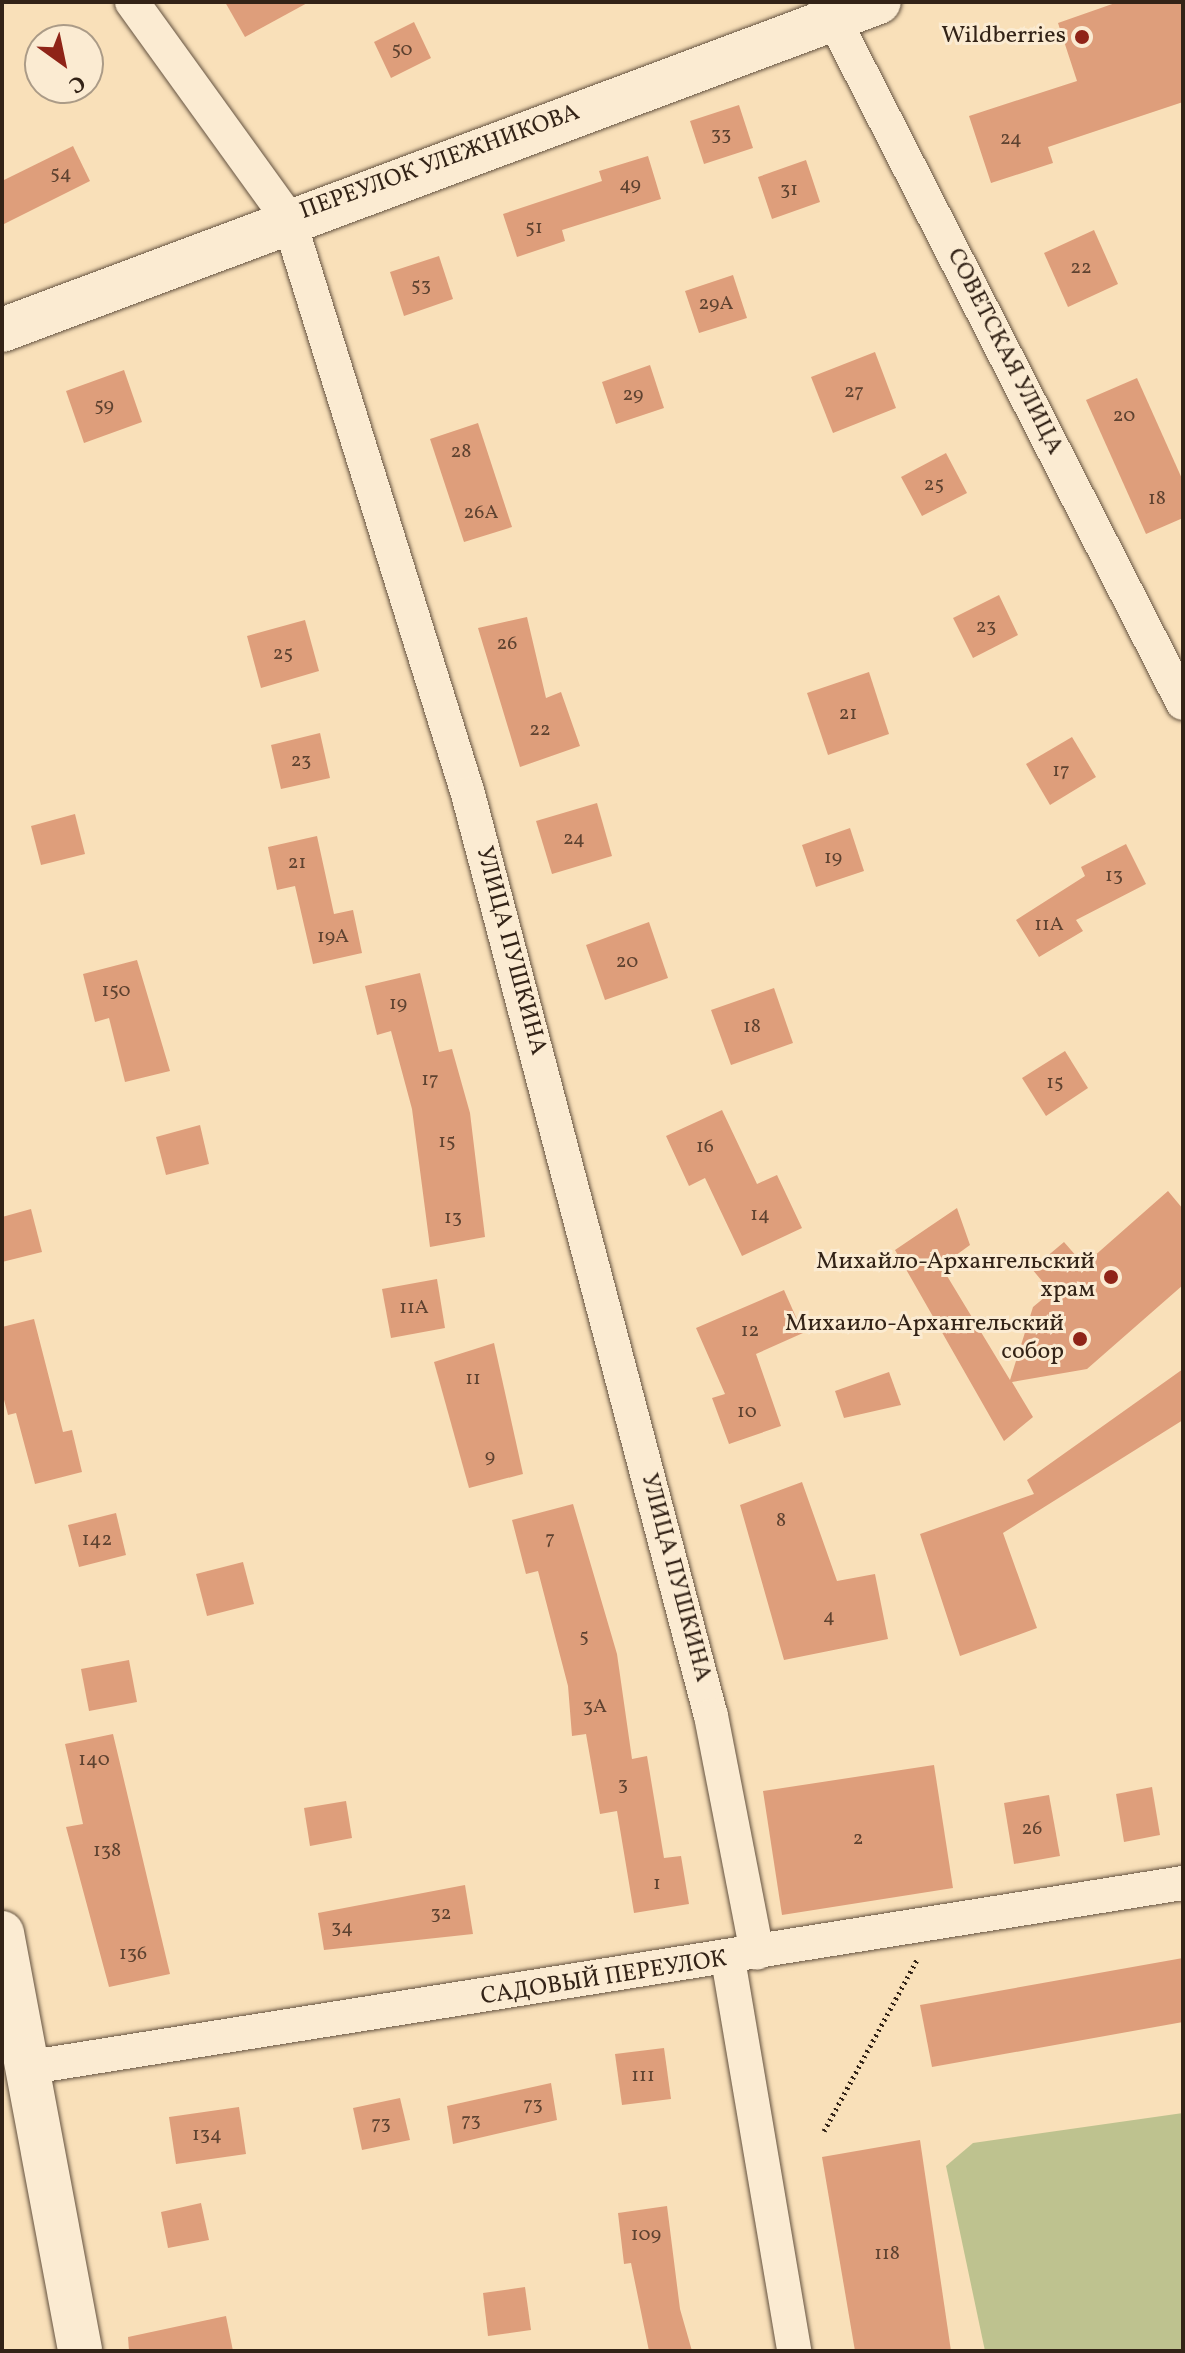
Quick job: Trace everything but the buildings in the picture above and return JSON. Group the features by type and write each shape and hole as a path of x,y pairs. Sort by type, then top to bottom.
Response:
{"main road":[{"name":"ПЕРЕУЛОК УЛЕЖНИКОВА","path":"2,330 829,9 879,2"},
{"path":"2,1933 80,2351"}],"street":[{"name":"УЛИЦА ПУШКИНА","path":"132,2 289,220 468,794 711,1716 794,2351"},
{"name":"СОВЕТСКАЯ УЛИЦА","path":"829,9 1183,703"},
{"name":"САДОВЫЙ ПЕРЕУЛОК","path":"25,2068 742,1956 931,1922 1183,1883"}],"path":[{"path":"824,2131 907,1990 931,1922"}],"green space":[{"path":"1183,2113 1183,2351 985,2351 946,2166 973,2143"}],"place":[{"name":"Wildberries","path":"1082,37"},
{"name":"Михайло-Архангельский храм","path":"1111,1277"},
{"name":"Михаило-Архангельский собор","path":"1080,1339"}]}
